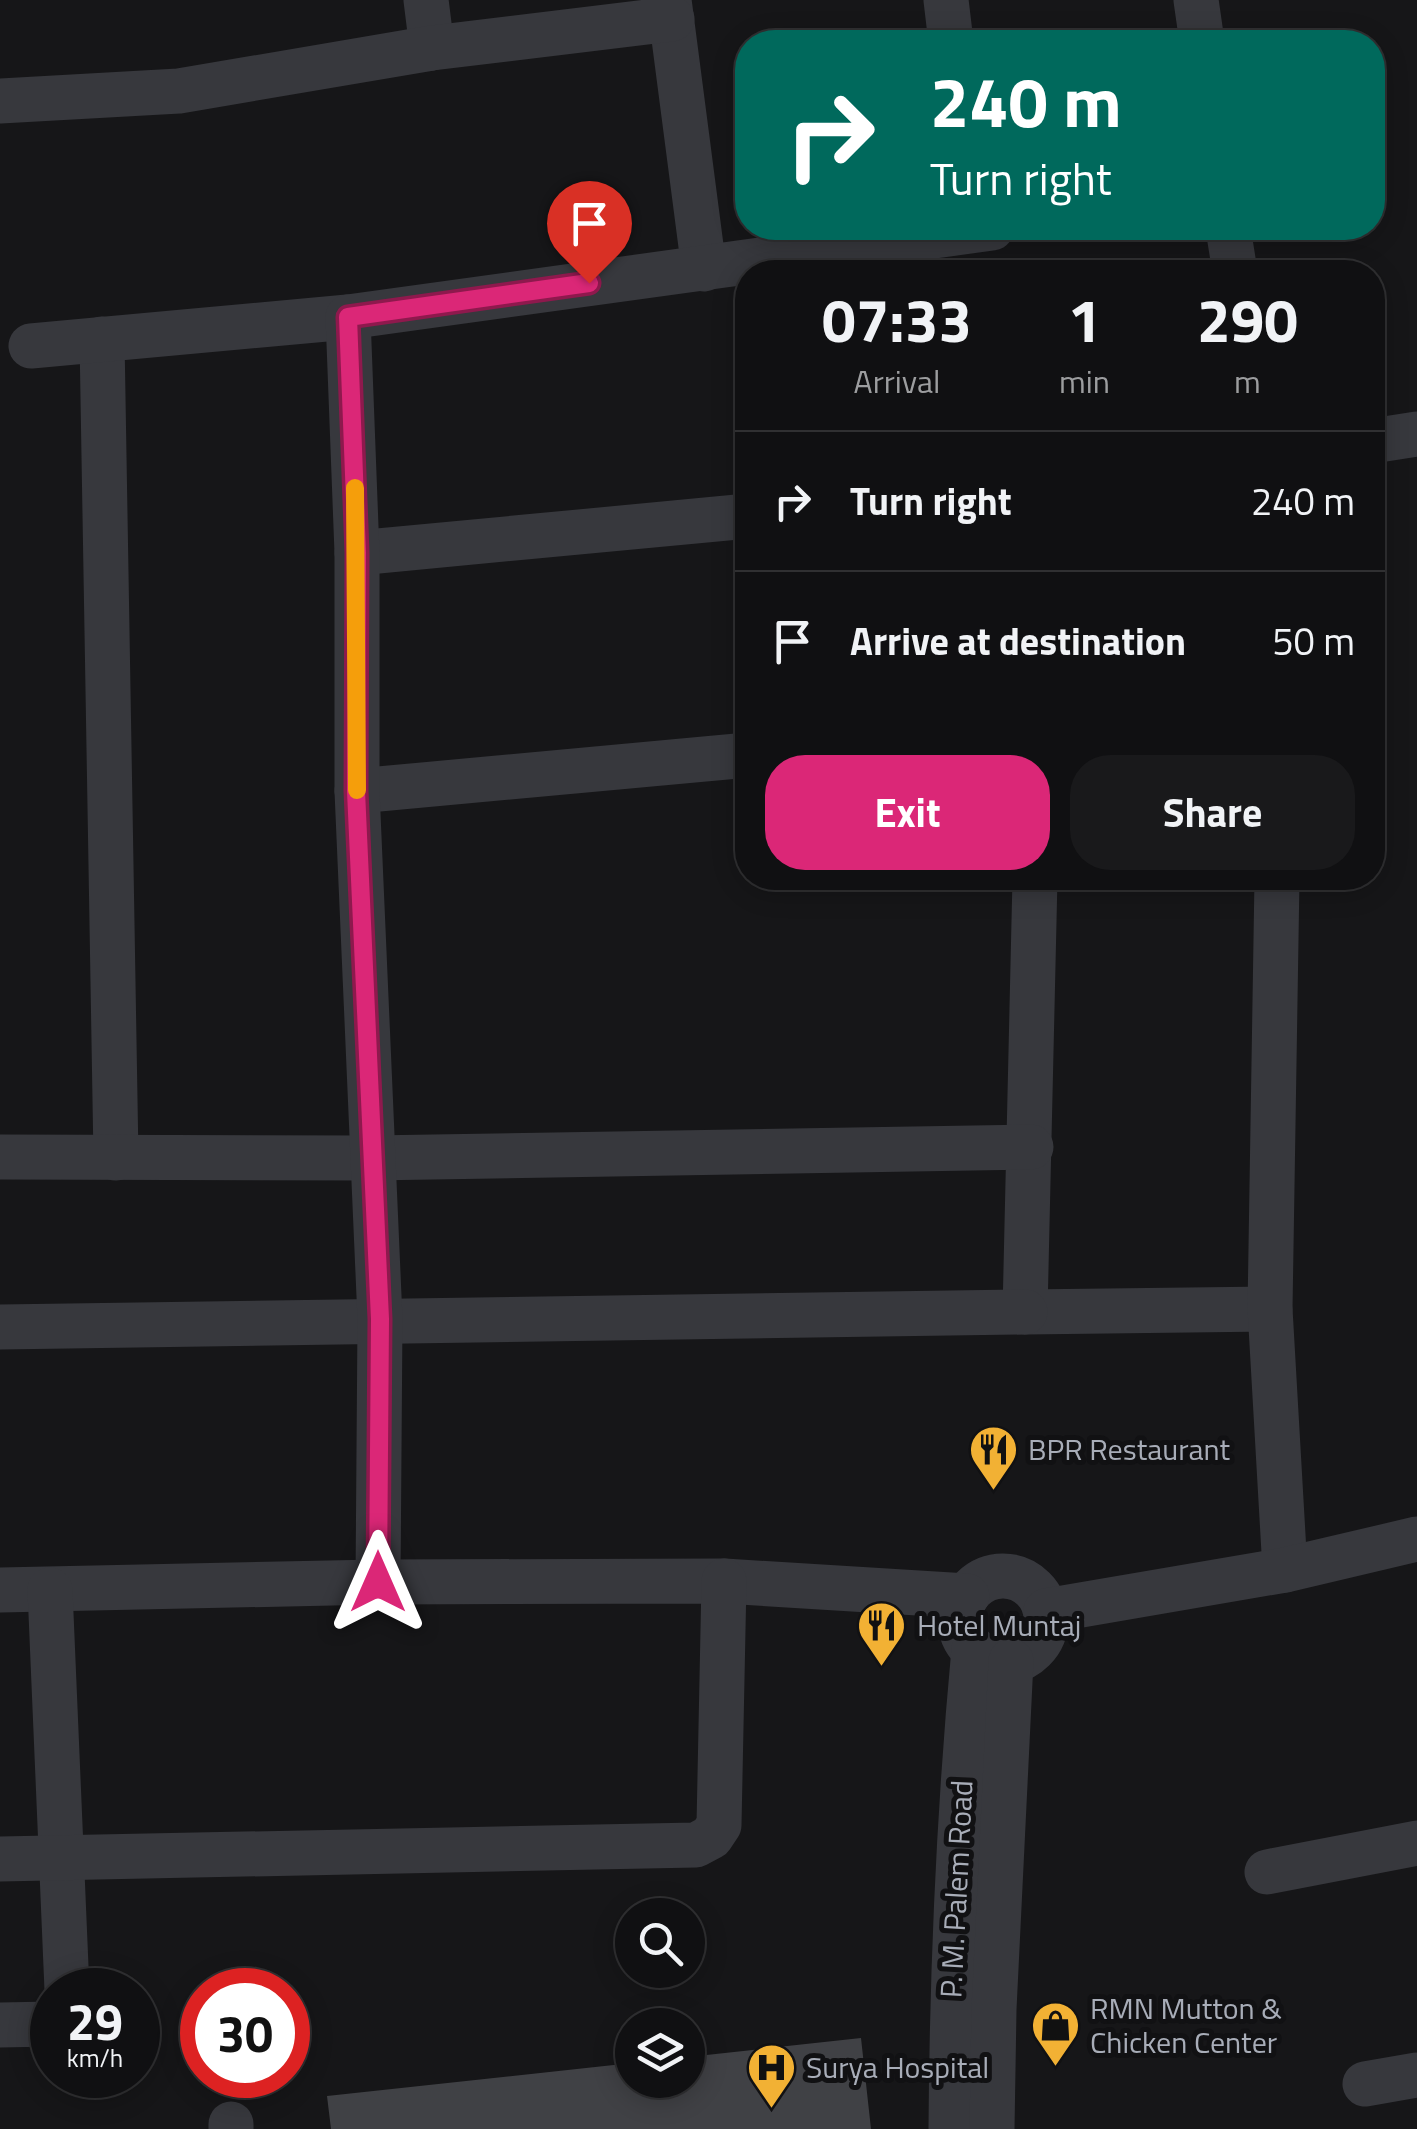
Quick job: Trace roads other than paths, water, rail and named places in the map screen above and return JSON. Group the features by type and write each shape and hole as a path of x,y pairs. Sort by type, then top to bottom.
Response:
{"street":[{"path":"426,0 432,48"},
{"path":"946,0 950,30"},
{"path":"1196,0 1200,30"},
{"path":"0,101 179,91 670,9 704,269"},
{"path":"765,260 900,240"},
{"path":"30,346 348,317 735,264"},
{"path":"348,317 357,553 356,791 380,1319 378,1582"},
{"path":"102,339 116,1158"},
{"path":"1385,439 1417,434"},
{"path":"357,553 735,517"},
{"path":"356,791 735,756"},
{"path":"1024,1312 1036,890"},
{"path":"1277,890 1270,1309 1285,1570"},
{"path":"0,1157 372,1158 1031,1146"},
{"path":"0,1327 1270,1309"},
{"path":"1046,1611 1285,1570 1417,1539"},
{"path":"989,1578 1018,1578 1041,1597 1046,1611 1042,1638 1034,1649 992,1655 961,1625 966,1596 989,1578"},
{"path":"0,1859 696,1844 711,1838 719,1825 724,1581"},
{"path":"0,1590 378,1582 724,1581 966,1596"},
{"path":"50,1590 66,1968"},
{"name":"P. M. Palem Road","path":"950,2129 952,1968 962,1774 992,1655"},
{"name":"P. M. Palem Road","path":"992,1655 992,2129"},
{"path":"1266,1872 1417,1843"},
{"path":"0,2026 30,2025"},
{"path":"1365,2084 1417,2075"}],"place":[{"name":"BPR Restaurant","path":"993,1492"},
{"name":"Hotel Muntaj","path":"882,1668"},
{"name":"RMN Mutton & Chicken Center","path":"1055,2068"},
{"name":"Surya Hospital","path":"771,2110"}]}
